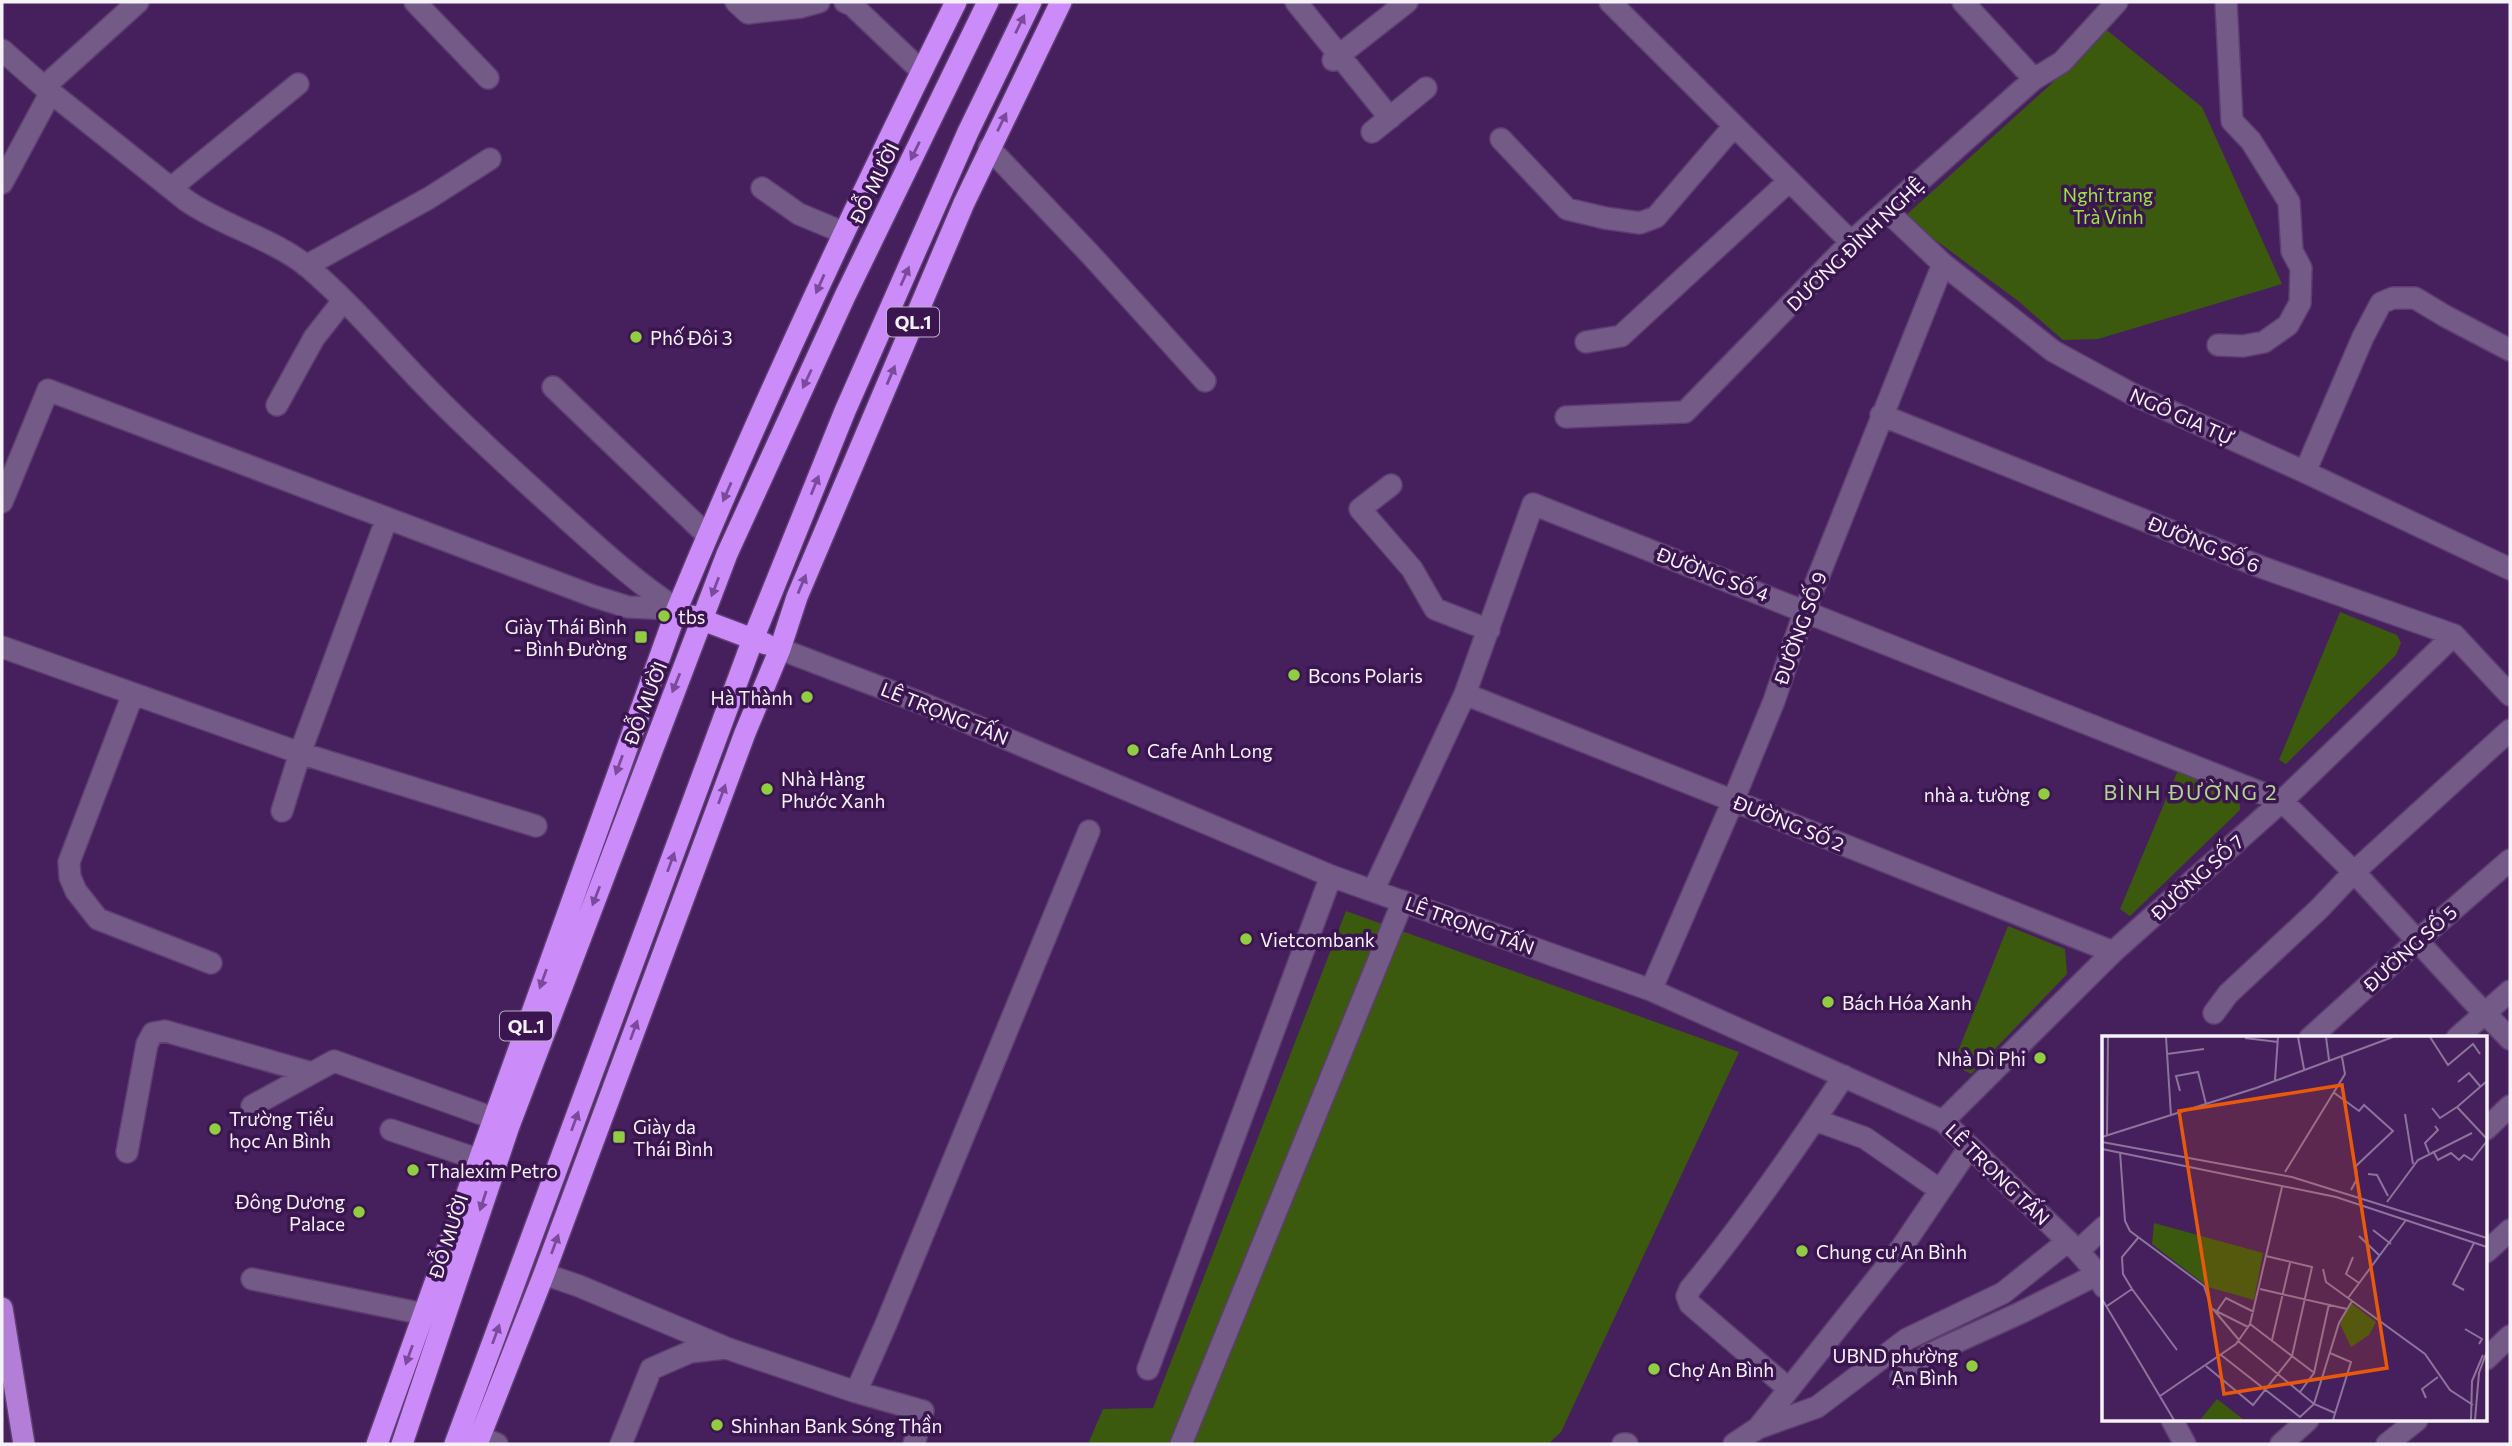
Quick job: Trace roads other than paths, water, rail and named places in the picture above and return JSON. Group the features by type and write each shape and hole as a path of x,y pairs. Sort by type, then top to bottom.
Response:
{"highway":[{"name":"ĐỖ MƯỜI","path":"501,1122 677,609 842,234 956,2"},
{"name":"ĐỖ MƯỜI","path":"377,1444 424,1314 727,554 845,296 988,2"},
{"name":"QL.1","path":"455,1444 753,639 845,411 968,132 1031,2"},
{"name":"QL.1","path":"485,1442 544,1274 802,584 989,148 1061,2"},
{"path":"677,609 779,649"},
{"name":"ĐỖ MƯỜI","path":"402,1444 486,1162"}],"main road":[{"path":"2,1308 24,1444"}],"street":[{"path":"2,183 48,90 138,2"},
{"path":"415,2 488,78"},
{"path":"736,2 748,13 801,7 819,2"},
{"path":"845,2 923,69"},
{"path":"1296,2 1336,57 1390,118"},
{"path":"1336,57 1406,2"},
{"path":"1610,2 1852,242"},
{"path":"1963,2 2034,79"},
{"name":"DƯƠNG ĐÌNH NGHỆ","path":"1566,417 1685,412 1852,242 2034,79 2062,62 2117,2"},
{"path":"2218,345 2243,346 2264,342 2288,325 2300,303 2301,291 2301,268 2292,251 2289,202 2251,141 2232,121 2226,2"},
{"path":"2,50 48,90 210,217 276,246 306,266 499,458 623,570 677,609"},
{"path":"171,188 298,84"},
{"path":"1372,132 1426,88"},
{"path":"1501,139 1567,209 1640,223 1656,217 1734,126"},
{"path":"989,148 1090,254 1205,382"},
{"path":"306,266 429,198 490,159"},
{"path":"1586,342 1621,336 1789,181"},
{"path":"762,188 799,214 842,234"},
{"name":"NGÔ GIA TỰ","path":"1887,211 1943,264 2053,351 2132,394 2510,569"},
{"name":"ĐƯỜNG SỐ 9","path":"1651,990 1734,801 1774,701 1805,610 1943,264"},
{"path":"2305,472 2363,337 2381,303 2393,299 2416,298 2510,350"},
{"path":"277,405 314,338 343,301"},
{"path":"553,387 708,535"},
{"path":"2,502 48,390 628,607 677,609"},
{"name":"ĐƯỜNG SỐ 6","path":"1881,415 2260,567 2454,635 2510,695"},
{"path":"1391,485 1360,509 1412,569 1435,609 1489,630"},
{"name":"ĐƯỜNG SỐ 4","path":"1373,891 1465,694 1533,504 2282,801"},
{"path":"282,811 300,753 387,518"},
{"name":"ĐƯỜNG SỐ 7","path":"1944,1121 2113,953 2282,801 2454,635"},
{"path":"2,647 300,753 536,826"},
{"name":"LÊ TRỌNG TẤN","path":"779,649 924,704 1331,876 1651,990 1944,1121 2073,1246 2101,1280"},
{"path":"133,694 69,862 69,877 76,891 98,919 211,964"},
{"name":"ĐƯỜNG SỐ 2","path":"1465,694 2113,953"},
{"path":"2214,1013 2228,994 2319,909 2354,872 2510,730"},
{"path":"2282,801 2354,872 2510,1039"},
{"path":"856,1392 1089,831"},
{"name":"ĐƯỜNG SỐ 5","path":"2312,1036 2510,860"},
{"path":"1148,1369 1331,876"},
{"path":"1181,1444 1403,901"},
{"path":"2459,1036 2510,990"},
{"path":"127,1152 147,1044 153,1034 165,1031 312,1073"},
{"path":"252,1106 334,1061 501,1122"},
{"path":"1789,1390 1690,1304 1687,1296 1780,1173 1843,1076"},
{"path":"2488,1127 2510,1106"},
{"path":"1815,1120 1865,1138 1940,1190"},
{"path":"391,1130 486,1162"},
{"path":"1758,1428 1902,1247 1969,1148"},
{"path":"1734,1444 1758,1428 1816,1407 1907,1339 2003,1293 2102,1228"},
{"path":"2488,1250 2510,1230"},
{"path":"544,1274 726,1348 856,1392 923,1411 914,1444"},
{"path":"252,1279 424,1314"},
{"path":"1901,1377 1930,1354 2101,1280"},
{"path":"2488,1357 2510,1336"},
{"path":"621,1444 651,1369 690,1352 726,1348"},
{"path":"2175,1422 2185,1444"},
{"path":"2281,1444 2306,1422"},
{"path":"2387,1444 2414,1422"}],"place":[{"name":"Phố Đôi 3","path":"636,337"},
{"name":"tbs","path":"664,616"},
{"name":"Giày Thái Bình - Bình Đường","path":"641,637"},
{"name":"Bcons Polaris","path":"1294,675"},
{"name":"Hà Thành","path":"807,697"},
{"name":"Cafe Anh Long","path":"1133,750"},
{"name":"Nhà Hàng Phước Xanh","path":"767,789"},
{"name":"nhà a. tường","path":"2044,794"},
{"name":"Vietcombank","path":"1246,939"},
{"name":"Bách Hóa Xanh","path":"1828,1002"},
{"name":"Nhà Dì Phi","path":"2040,1058"},
{"name":"Trường Tiểu học An Bình","path":"215,1129"},
{"name":"Giày da Thái Bình","path":"619,1137"},
{"name":"Thalexim Petro","path":"413,1170"},
{"name":"Đông Dương Palace","path":"359,1212"},
{"name":"Chung cư An Bình","path":"1802,1251"},
{"name":"UBND phường An Bình","path":"1972,1366"},
{"name":"Chợ An Bình","path":"1654,1369"},
{"name":"Shinhan Bank Sóng Thần","path":"717,1425"}],"district":[{"name":"BÌNH ĐƯỜNG 2","path":"2191,791"}],"park label":[{"name":"Nghĩ trang Trà Vinh","path":"2108,205"}]}
